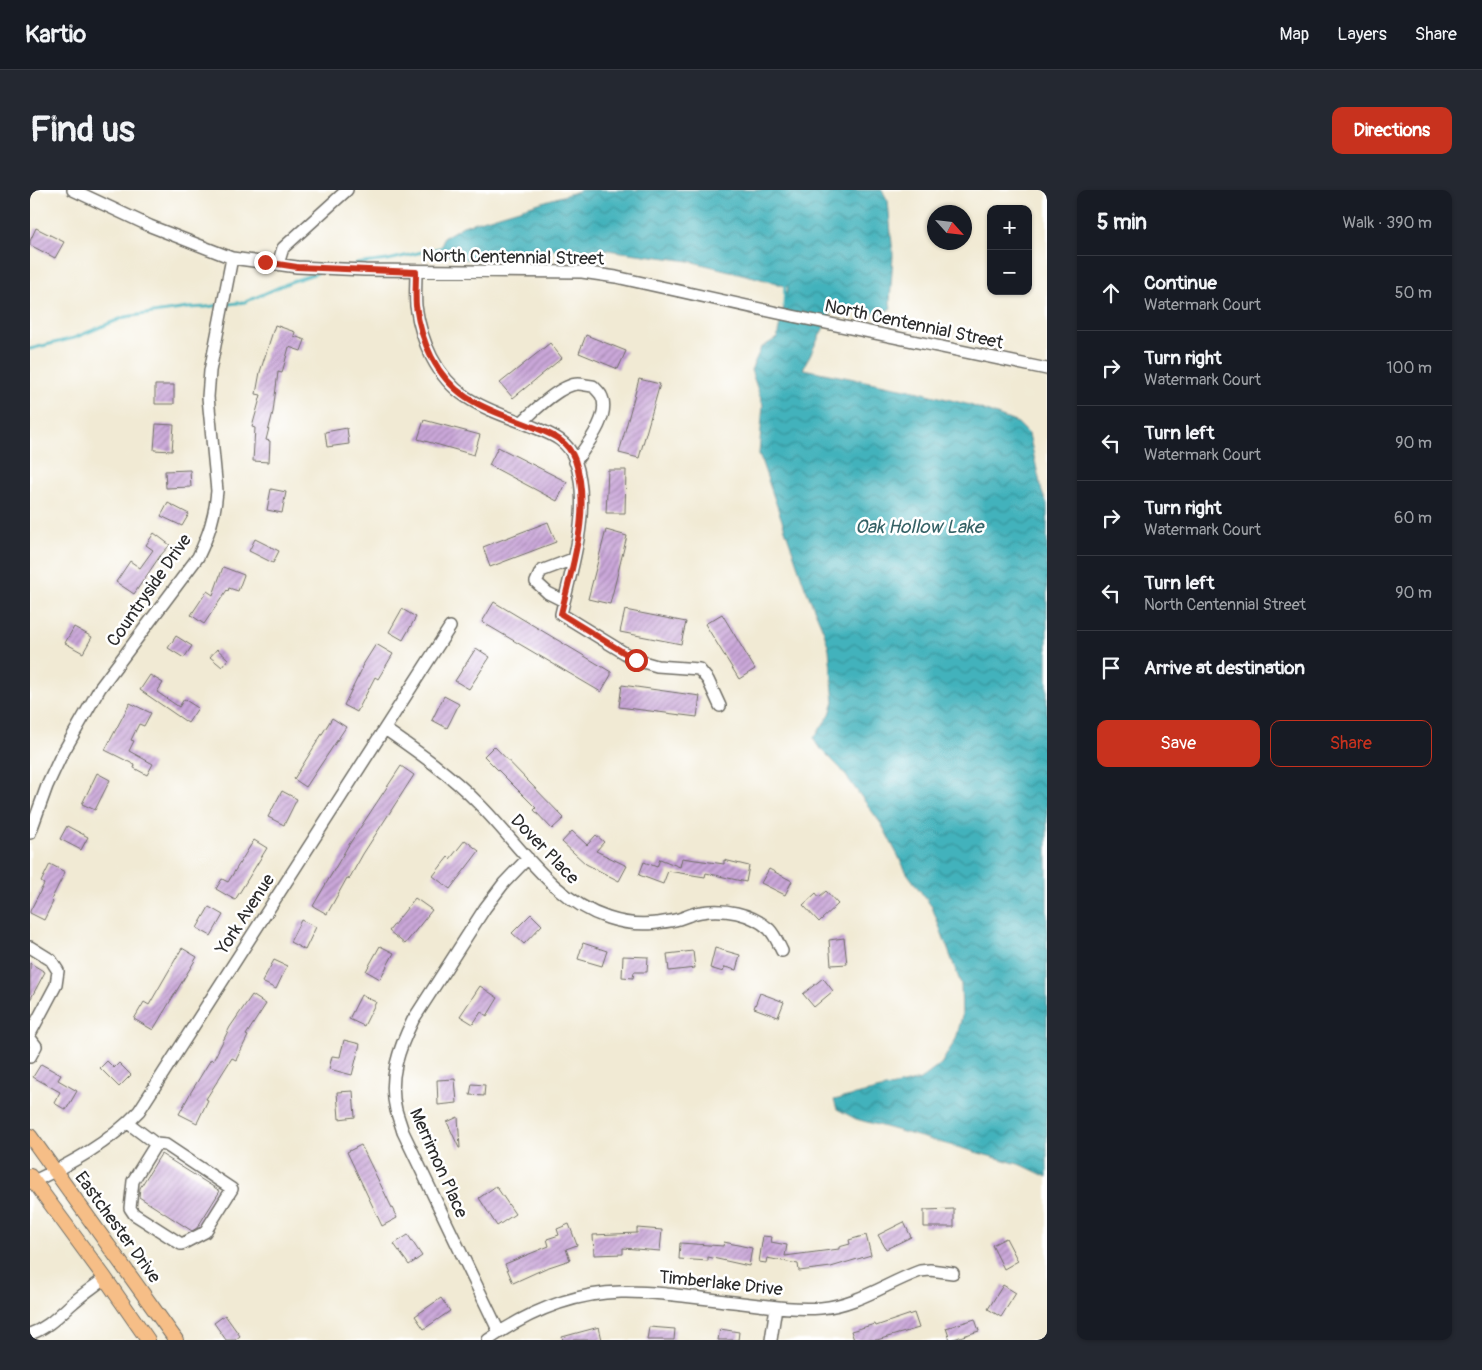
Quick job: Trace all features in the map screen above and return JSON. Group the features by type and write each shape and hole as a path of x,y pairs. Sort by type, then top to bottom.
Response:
{"main road":[{"name":"Eastchester Drive","path":"30,1136 176,1340"},
{"path":"31,1180 105,1278 148,1340"}],"street":[{"name":"North Centennial Street","path":"73,190 150,226 232,258 297,267 416,272 582,272 616,277 1047,369"},
{"path":"278,264 283,248 347,190"},
{"name":"Countryside Drive","path":"30,833 47,786 60,758 100,688 198,557 210,534 217,491 209,417 209,380 232,258"},
{"path":"416,272 416,305 420,324 427,349 441,374 465,397 497,414 557,436 571,453 575,462 583,503 580,527 561,614 636,660 657,666 700,669 708,680 720,706"},
{"path":"522,422 559,392 576,384 593,386 602,397 603,416 596,431 575,462"},
{"path":"564,601 548,593 536,582 541,571 573,559"},
{"name":"York Avenue","path":"31,1180 54,1171 109,1139 139,1111 450,627"},
{"name":"Dover Place","path":"384,728 452,777 480,805 551,884 584,908 609,919 632,923 655,923 677,920 698,912 716,910 734,912 751,918 768,928 776,938 782,952"},
{"name":"Merrimon Place","path":"499,1332 403,1132 395,1108 393,1082 396,1062 413,1020 485,908 504,883 528,858"},
{"path":"30,947 51,960 58,971 56,984 30,1034"},
{"path":"128,1123 156,1144 166,1145 232,1189 204,1232 184,1244 181,1244 134,1214 130,1208 132,1181 156,1144"},
{"name":"Timberlake Drive","path":"488,1340 517,1322 556,1304 600,1293 646,1293 776,1307 815,1308 859,1299 920,1271 930,1270 953,1273"},
{"path":"30,1334 37,1332 56,1320 74,1302 105,1278"},
{"path":"771,1340 776,1307"}],"water":[{"name":"Oak Hollow Lake","path":"582,190 882,190 888,201 893,255 891,308 880,314 834,307 803,369 916,391 970,405 1018,423 1029,434 1042,492 1047,504 1047,1177 1022,1165 856,1119 837,1109 834,1100 920,1080 941,1064 956,1039 962,1016 961,984 932,907 907,873 882,825 841,769 817,745 814,738 830,714 834,702 829,649 805,587 759,454 763,405 751,370 761,348 777,338 788,287 689,261 600,249 530,250 461,259 448,255 442,246 443,238 463,226"}],"building":[{"path":"36,228 64,242 55,258 30,245"},
{"path":"275,325 295,332 294,336 305,340 301,351 289,347 282,373 278,372 273,412 266,440 270,441 269,462 253,461 255,428 252,427 261,395 256,394 260,372"},
{"path":"586,335 626,351 618,369 579,353"},
{"path":"550,343 562,358 513,398 500,383"},
{"path":"639,379 660,384 639,458 619,453"},
{"path":"155,385 174,385 174,404 155,404"},
{"path":"424,420 480,435 474,455 418,439"},
{"path":"156,424 174,425 172,451 154,450"},
{"path":"347,428 349,444 327,447 325,432"},
{"path":"498,447 567,482 557,501 489,465"},
{"path":"190,470 191,487 166,488 165,471"},
{"path":"608,470 626,470 625,513 606,513"},
{"path":"271,489 286,492 282,513 267,510"},
{"path":"168,503 189,514 182,526 161,516"},
{"path":"548,522 556,542 490,567 483,547"},
{"path":"606,530 627,536 610,604 588,599"},
{"path":"154,533 170,545 160,556 134,594 116,582 130,561 140,568 153,550 146,545"},
{"path":"255,539 279,551 273,563 249,551"},
{"path":"223,567 244,575 238,591 229,588 204,624 191,615 207,591 213,595"},
{"path":"494,602 611,672 601,692 482,622"},
{"path":"402,609 416,617 403,640 389,632"},
{"path":"625,610 686,622 681,644 620,632"},
{"path":"722,614 755,669 739,679 705,624"},
{"path":"74,627 92,637 83,653 65,643"},
{"path":"176,636 192,646 184,658 168,648"},
{"path":"376,644 393,654 378,679 375,677 357,712 344,705 361,668"},
{"path":"476,648 490,657 469,689 455,681"},
{"path":"217,649 228,659 222,667 210,657"},
{"path":"150,675 163,683 157,692 179,707 184,699 198,708 188,723 140,690"},
{"path":"622,685 700,696 697,717 619,707"},
{"path":"444,696 459,704 447,728 432,720"},
{"path":"130,703 151,713 144,726 139,724 131,740 134,741 129,751 153,764 147,775 134,768 135,765 105,750"},
{"path":"332,718 346,727 306,787 294,779"},
{"path":"494,746 564,818 552,829 534,810 536,808 484,756"},
{"path":"401,766 414,775 349,879 347,878 327,914 313,906 348,846"},
{"path":"97,773 110,780 95,810 82,804"},
{"path":"282,791 297,799 284,825 268,817"},
{"path":"67,826 88,837 81,850 60,839"},
{"path":"572,831 587,845 596,835 604,842 596,851 627,866 619,881 586,864 562,842"},
{"path":"254,840 267,848 235,900 216,889 222,879 228,882"},
{"path":"465,840 479,851 450,889 433,876"},
{"path":"682,858 724,864 724,860 749,866 746,882 706,873 705,877 668,871 663,884 639,875 644,862 657,867 660,859 680,867"},
{"path":"50,864 65,872 51,900 53,902 44,920 30,913 30,911 44,884 41,882"},
{"path":"769,869 792,881 785,895 761,883"},
{"path":"826,891 838,904 819,922 803,905 816,893 819,897"},
{"path":"415,898 432,910 405,944 389,931"},
{"path":"209,907 223,915 211,936 197,928"},
{"path":"531,914 542,925 524,944 512,933"},
{"path":"301,920 316,927 305,950 290,942"},
{"path":"844,938 847,964 831,965 829,940"},
{"path":"583,943 607,951 602,966 578,959"},
{"path":"380,946 394,953 380,979 366,971"},
{"path":"182,948 197,957 153,1030 134,1019 144,1002 149,1005"},
{"path":"715,948 740,955 736,970 725,967 723,972 710,968"},
{"path":"693,951 695,968 669,971 667,954"},
{"path":"623,956 648,957 647,972 634,972 633,978 622,977"},
{"path":"274,960 287,966 276,989 262,982"},
{"path":"30,963 45,972 30,1000"},
{"path":"823,978 833,991 814,1007 803,994"},
{"path":"480,986 498,998 487,1016 481,1012 473,1024 460,1016"},
{"path":"760,993 784,1002 778,1017 754,1008"},
{"path":"252,995 266,1004 246,1035 248,1036 236,1060 232,1058 206,1099 208,1100 197,1123 179,1114 211,1059 213,1061 230,1027"},
{"path":"361,995 376,1002 364,1026 349,1019"},
{"path":"344,1040 360,1044 352,1075 329,1069 332,1056 340,1057"},
{"path":"107,1061 114,1068 119,1063 131,1075 119,1087 100,1068"},
{"path":"41,1064 61,1075 58,1080 77,1091 66,1110 54,1103 60,1092 33,1077"},
{"path":"455,1079 457,1103 438,1105 437,1080"},
{"path":"472,1084 485,1085 484,1096 470,1095"},
{"path":"353,1091 355,1117 339,1119 337,1092"},
{"path":"458,1117 460,1148 447,1122"},
{"path":"361,1145 397,1218 382,1226 347,1152"},
{"path":"161,1154 220,1191 197,1228 192,1231 139,1197 140,1188"},
{"path":"496,1186 515,1214 497,1226 479,1198"},
{"path":"954,1209 954,1227 924,1227 924,1210"},
{"path":"904,1222 911,1237 886,1249 878,1235"},
{"path":"569,1224 577,1245 566,1249 570,1260 546,1268 513,1283 505,1264 549,1246 547,1239 559,1235 557,1229"},
{"path":"637,1228 662,1230 660,1251 623,1248 623,1254 594,1255 593,1235 637,1233"},
{"path":"408,1235 422,1256 409,1265 394,1244"},
{"path":"866,1235 871,1255 831,1267 799,1271 798,1264 767,1258 766,1263 759,1262 763,1236 772,1237 771,1242 787,1245 785,1256 839,1249 839,1247 850,1244 849,1240"},
{"path":"1006,1238 1018,1261 1004,1269 992,1245"},
{"path":"724,1242 752,1248 749,1266 708,1257 708,1261 679,1259 680,1243 723,1246"},
{"path":"1003,1285 1016,1293 1001,1317 988,1309"},
{"path":"441,1298 450,1311 424,1329 415,1316"},
{"path":"914,1313 919,1328 877,1340 854,1340 851,1331 875,1324 876,1326"},
{"path":"225,1315 240,1336 235,1340 226,1340 214,1323"},
{"path":"975,1319 979,1331 950,1340 946,1328"},
{"path":"599,1327 602,1340 563,1340 562,1337"},
{"path":"649,1327 675,1329 674,1340 647,1340"},
{"path":"720,1329 739,1332 738,1340 718,1340"}],"waterway":[{"path":"355,264 388,260 444,247"},
{"path":"30,349 74,338 125,317 245,302 293,281 317,273"},
{"path":"784,306 785,283"}],"route":[{"path":"265,262 297,267 416,272 416,305 420,324 427,349 441,374 465,397 497,414 557,436 571,453 575,462 583,503 580,527 561,614 636,660"}]}
